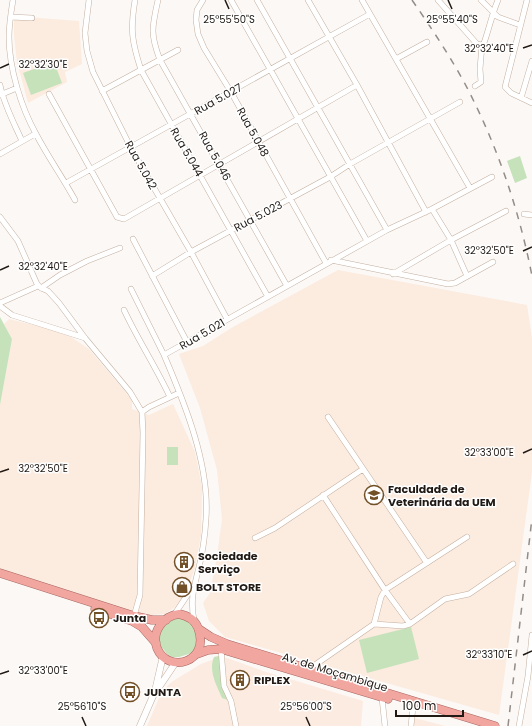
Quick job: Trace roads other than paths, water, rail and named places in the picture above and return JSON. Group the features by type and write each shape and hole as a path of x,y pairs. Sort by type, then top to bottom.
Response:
{"highway":[{"path":"0,573 134,616 152,620 166,620"},
{"path":"0,578 58,596 132,622 142,627 156,643"},
{"path":"176,662 163,656 158,650 156,643 158,630 166,620 174,615 185,615 194,620 201,635 201,642 197,654"},
{"path":"198,629 218,641 495,726"},
{"name":"Av. de Moçambique","path":"176,662 184,662 197,654 208,650 221,649 477,726"}],"street":[{"path":"13,0 9,37 11,58 24,110 35,134 75,200"},
{"name":"Rua 5.042","path":"89,0 85,33 87,51 93,72 131,148 191,252 227,319"},
{"name":"Rua 5.044","path":"135,0 131,31 134,48 141,70 268,297"},
{"name":"Rua 5.046","path":"158,0 153,20 153,36 154,44 160,60 287,286"},
{"name":"Rua 5.048","path":"203,0 197,10 196,20 198,34 204,48 231,92 326,263"},
{"path":"231,0 367,241"},
{"path":"257,0 387,230"},
{"path":"308,0 357,85 426,212"},
{"path":"362,0 429,120 470,188"},
{"path":"438,0 477,44 482,45"},
{"path":"481,0 498,17 520,25"},
{"path":"475,86 482,82 480,69 482,45 484,43 498,0"},
{"path":"527,0 506,87 511,93 532,103"},
{"name":"Rua 5.027","path":"66,184 370,14"},
{"path":"10,17 32,18"},
{"path":"396,59 427,42"},
{"path":"102,91 178,50"},
{"path":"521,98 532,61"},
{"path":"0,85 1,95 22,141"},
{"path":"49,94 117,217 124,219 357,85"},
{"path":"1,95 18,88"},
{"name":"Rua 5.023","path":"152,276 191,252 291,199 460,102"},
{"path":"0,154 35,134"},
{"name":"Rua 5.021","path":"164,355 331,260 492,177"},
{"path":"432,209 451,240 467,276"},
{"path":"394,274 451,240 506,211"},
{"path":"524,214 532,215"},
{"path":"0,216 18,241 39,287 48,291 59,302 85,338 130,392 142,412 140,595 134,616"},
{"path":"134,239 187,342"},
{"path":"85,338 12,315 0,304 39,287 82,264 120,248"},
{"path":"331,260 448,284 456,283 493,262"},
{"path":"130,289 164,355 179,393 197,444 205,480 207,505 203,548 192,600 194,620"},
{"path":"124,310 134,332 161,377 170,397"},
{"path":"142,412 179,393"},
{"path":"328,417 427,563"},
{"path":"256,538 275,528 363,469"},
{"path":"323,495 385,590 410,624"},
{"path":"374,624 381,597 385,590 467,537"},
{"path":"309,669 374,624 403,626 410,624 445,599 469,594 513,564"},
{"path":"174,615 195,582"},
{"path":"519,726 528,676 532,634"},
{"path":"221,649 224,686 231,702 236,726"},
{"path":"140,726 153,696 163,656"},
{"path":"153,696 176,662"},
{"path":"382,698 385,726"},
{"path":"411,726 412,707"}],"railway":[{"path":"412,0 458,71 476,105 505,176 527,251 532,276"},
{"path":"508,726 532,518"}],"place":[{"name":"Faculdade de Veterinária da UEM","path":"374,495"},
{"name":"Sociedade Serviço","path":"184,562"},
{"name":"BOLT STORE","path":"182,587"},
{"name":"Junta","path":"99,618"},
{"name":"RIPLEX","path":"240,680"},
{"name":"JUNTA","path":"130,692"}]}
